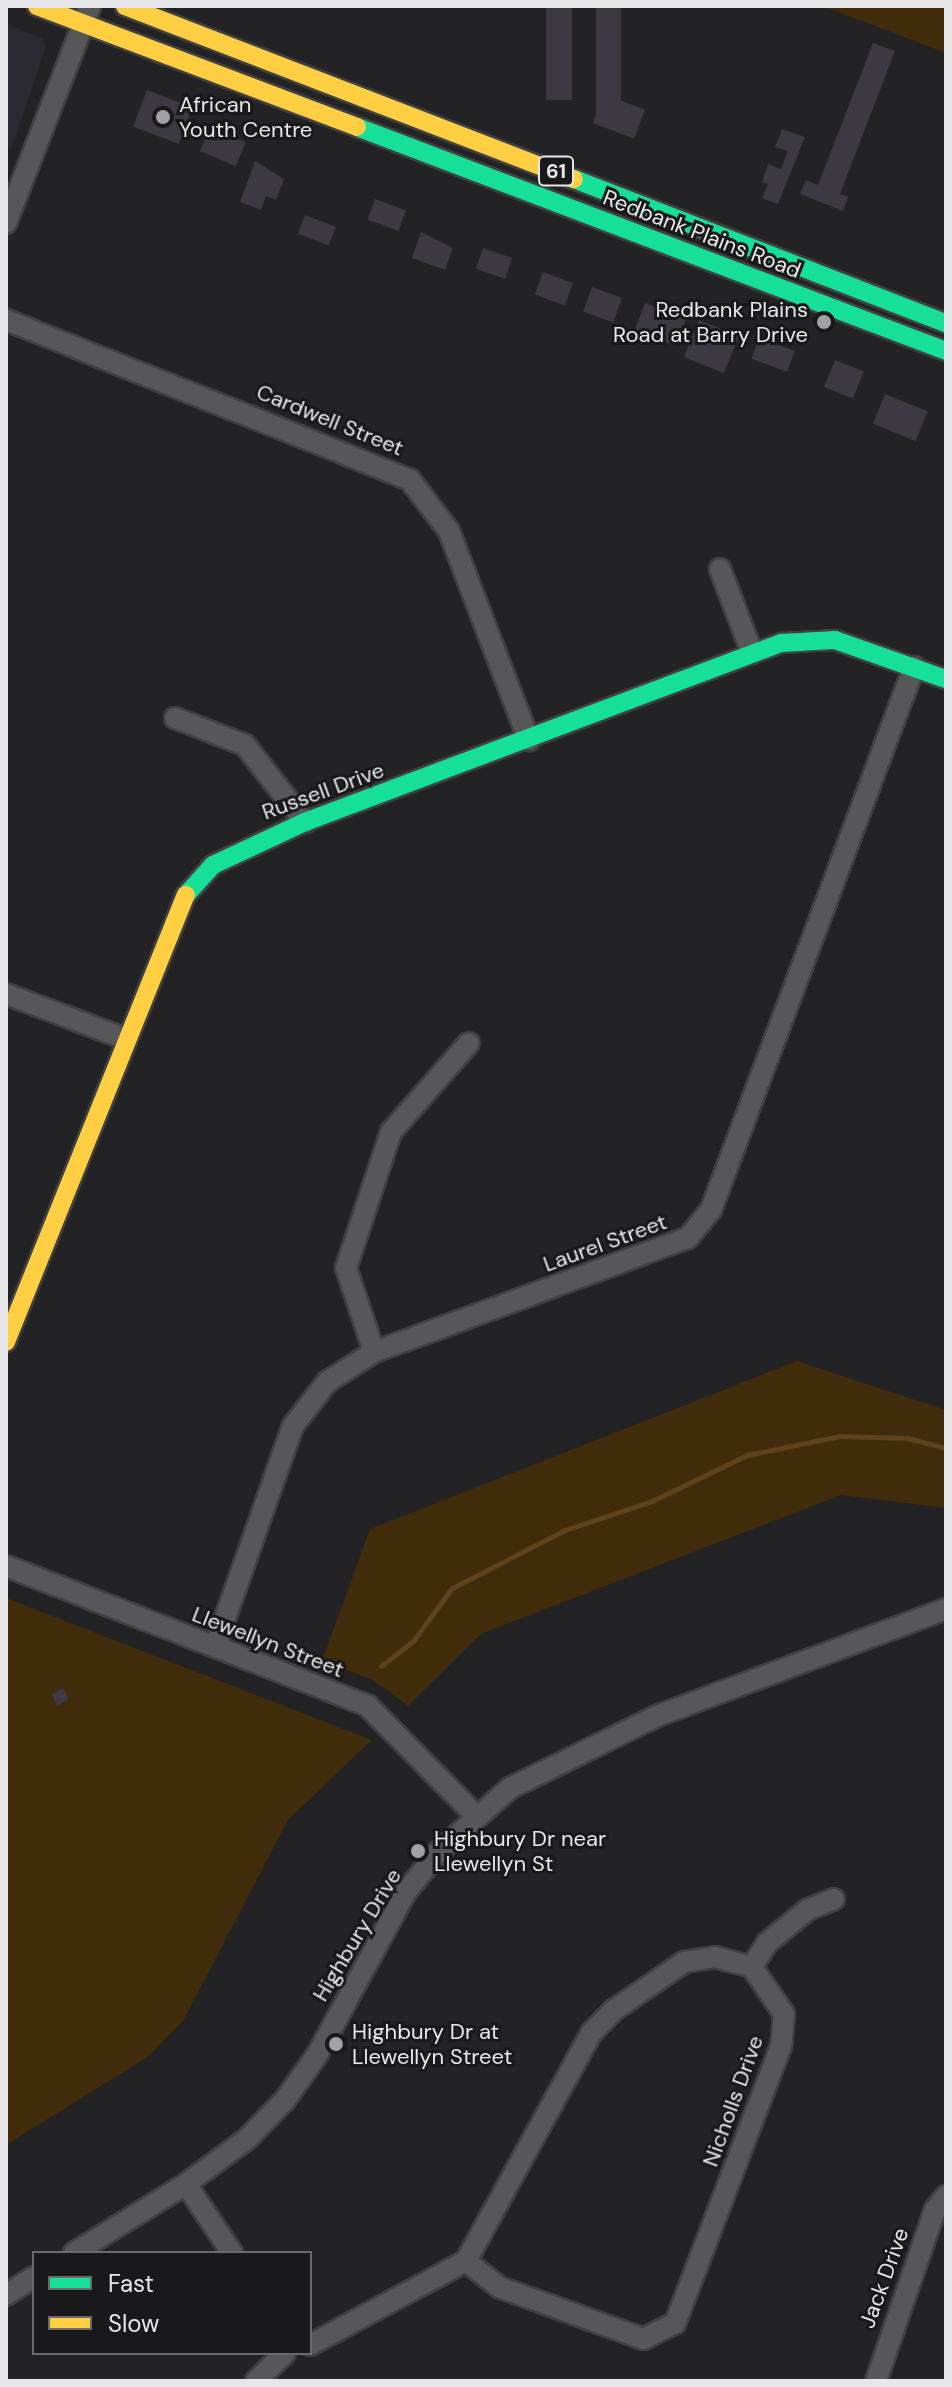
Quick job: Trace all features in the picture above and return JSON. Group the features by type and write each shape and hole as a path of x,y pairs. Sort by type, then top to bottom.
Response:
{"main road":[{"name":"Redbank Plains Road","path":"37,6 87,15 946,351"},
{"name":"Redbank Plains Road","path":"125,6 946,323"},
{"name":"Russell Drive","path":"7,1335 172,919 197,878 232,852 752,653 804,639 835,640 946,679"}],"street":[{"path":"6,223 87,15"},
{"name":"Cardwell Street","path":"6,320 410,480 449,531 529,740"},
{"path":"720,569 752,653"},
{"name":"Laurel Street","path":"215,1647 293,1426 327,1382 374,1352 688,1238 711,1210 914,667"},
{"path":"175,718 245,745 305,822"},
{"path":"6,994 123,1038"},
{"path":"374,1352 346,1268 391,1132 469,1043"},
{"name":"Llewellyn Street","path":"6,1566 368,1706 476,1816"},
{"name":"Highbury Drive","path":"77,2251 186,2184 247,2139 285,2100 317,2055 406,1892 476,1816 510,1788 580,1750 946,1609"},
{"path":"312,2344 466,2261 592,2032 684,1962 715,1957 752,1967 777,1935 807,1910 834,1899"},
{"name":"Nicholls Drive","path":"466,2261 499,2287 644,2339 675,2323 781,2046 784,2014 752,1967"},
{"path":"186,2184 231,2251"},
{"name":"Jack Drive","path":"876,2381 935,2210 946,2196"},
{"path":"6,2295 32,2278"},
{"path":"256,2381 283,2355"}],"shaded area":[{"path":"822,6 946,6 946,53 865,22"},
{"path":"6,24 43,38 46,47 11,149 6,147"},
{"path":"797,1361 946,1410 946,1508 841,1495 481,1634 408,1706 373,1680 322,1661 370,1529"},
{"path":"6,1598 372,1740 288,1820 183,2021 149,2056 6,2145"}],"building":[{"path":"546,6 572,6 572,100 546,100"},
{"path":"596,6 621,6 621,118 596,118"},
{"path":"873,43 895,51 840,194 848,197 843,211 800,194 806,180 818,185"},
{"name":"African Youth Centre","path":"147,90 193,108 179,144 133,126"},
{"path":"604,94 645,110 634,139 593,123"},
{"path":"210,127 246,142 236,166 200,151"},
{"path":"782,129 805,137 778,204 762,198 768,184 762,182 768,164 781,169 788,151 775,147"},
{"path":"255,161 284,179 276,200 266,196 261,210 240,202"},
{"path":"375,199 406,210 398,231 367,220"},
{"path":"305,215 336,227 329,245 298,234"},
{"path":"421,232 453,248 445,270 412,258"},
{"path":"483,248 512,258 505,279 476,269"},
{"path":"543,272 573,283 565,305 535,295"},
{"path":"592,287 622,298 613,322 583,311"},
{"path":"645,303 686,319 676,346 635,330"},
{"path":"699,320 739,336 724,373 684,357"},
{"path":"759,338 795,351 787,372 751,359"},
{"path":"835,360 864,372 853,399 824,387"},
{"path":"885,394 928,411 916,441 873,424"},
{"path":"63,1688 69,1700 57,1705 51,1694"}],"waterway":[{"path":"381,1666 413,1641 452,1588 565,1530 652,1501 747,1455 840,1436 907,1438 946,1448"}],"traffic: fast":[{"path":"357,127 946,351"},
{"path":"574,179 946,323"},
{"path":"186,895 213,865 305,822 781,643 835,640 946,679"}],"traffic: slow":[{"path":"37,6 357,127"},
{"path":"125,6 574,179"},
{"path":"6,1342 186,895"}],"place":[{"name":"African Youth Centre","path":"163,117"},
{"name":"Redbank Plains Road at Barry Drive","path":"824,322"},
{"name":"Highbury Dr near Llewellyn St","path":"418,1851"},
{"name":"Highbury Dr at Llewellyn Street","path":"336,2044"}]}
